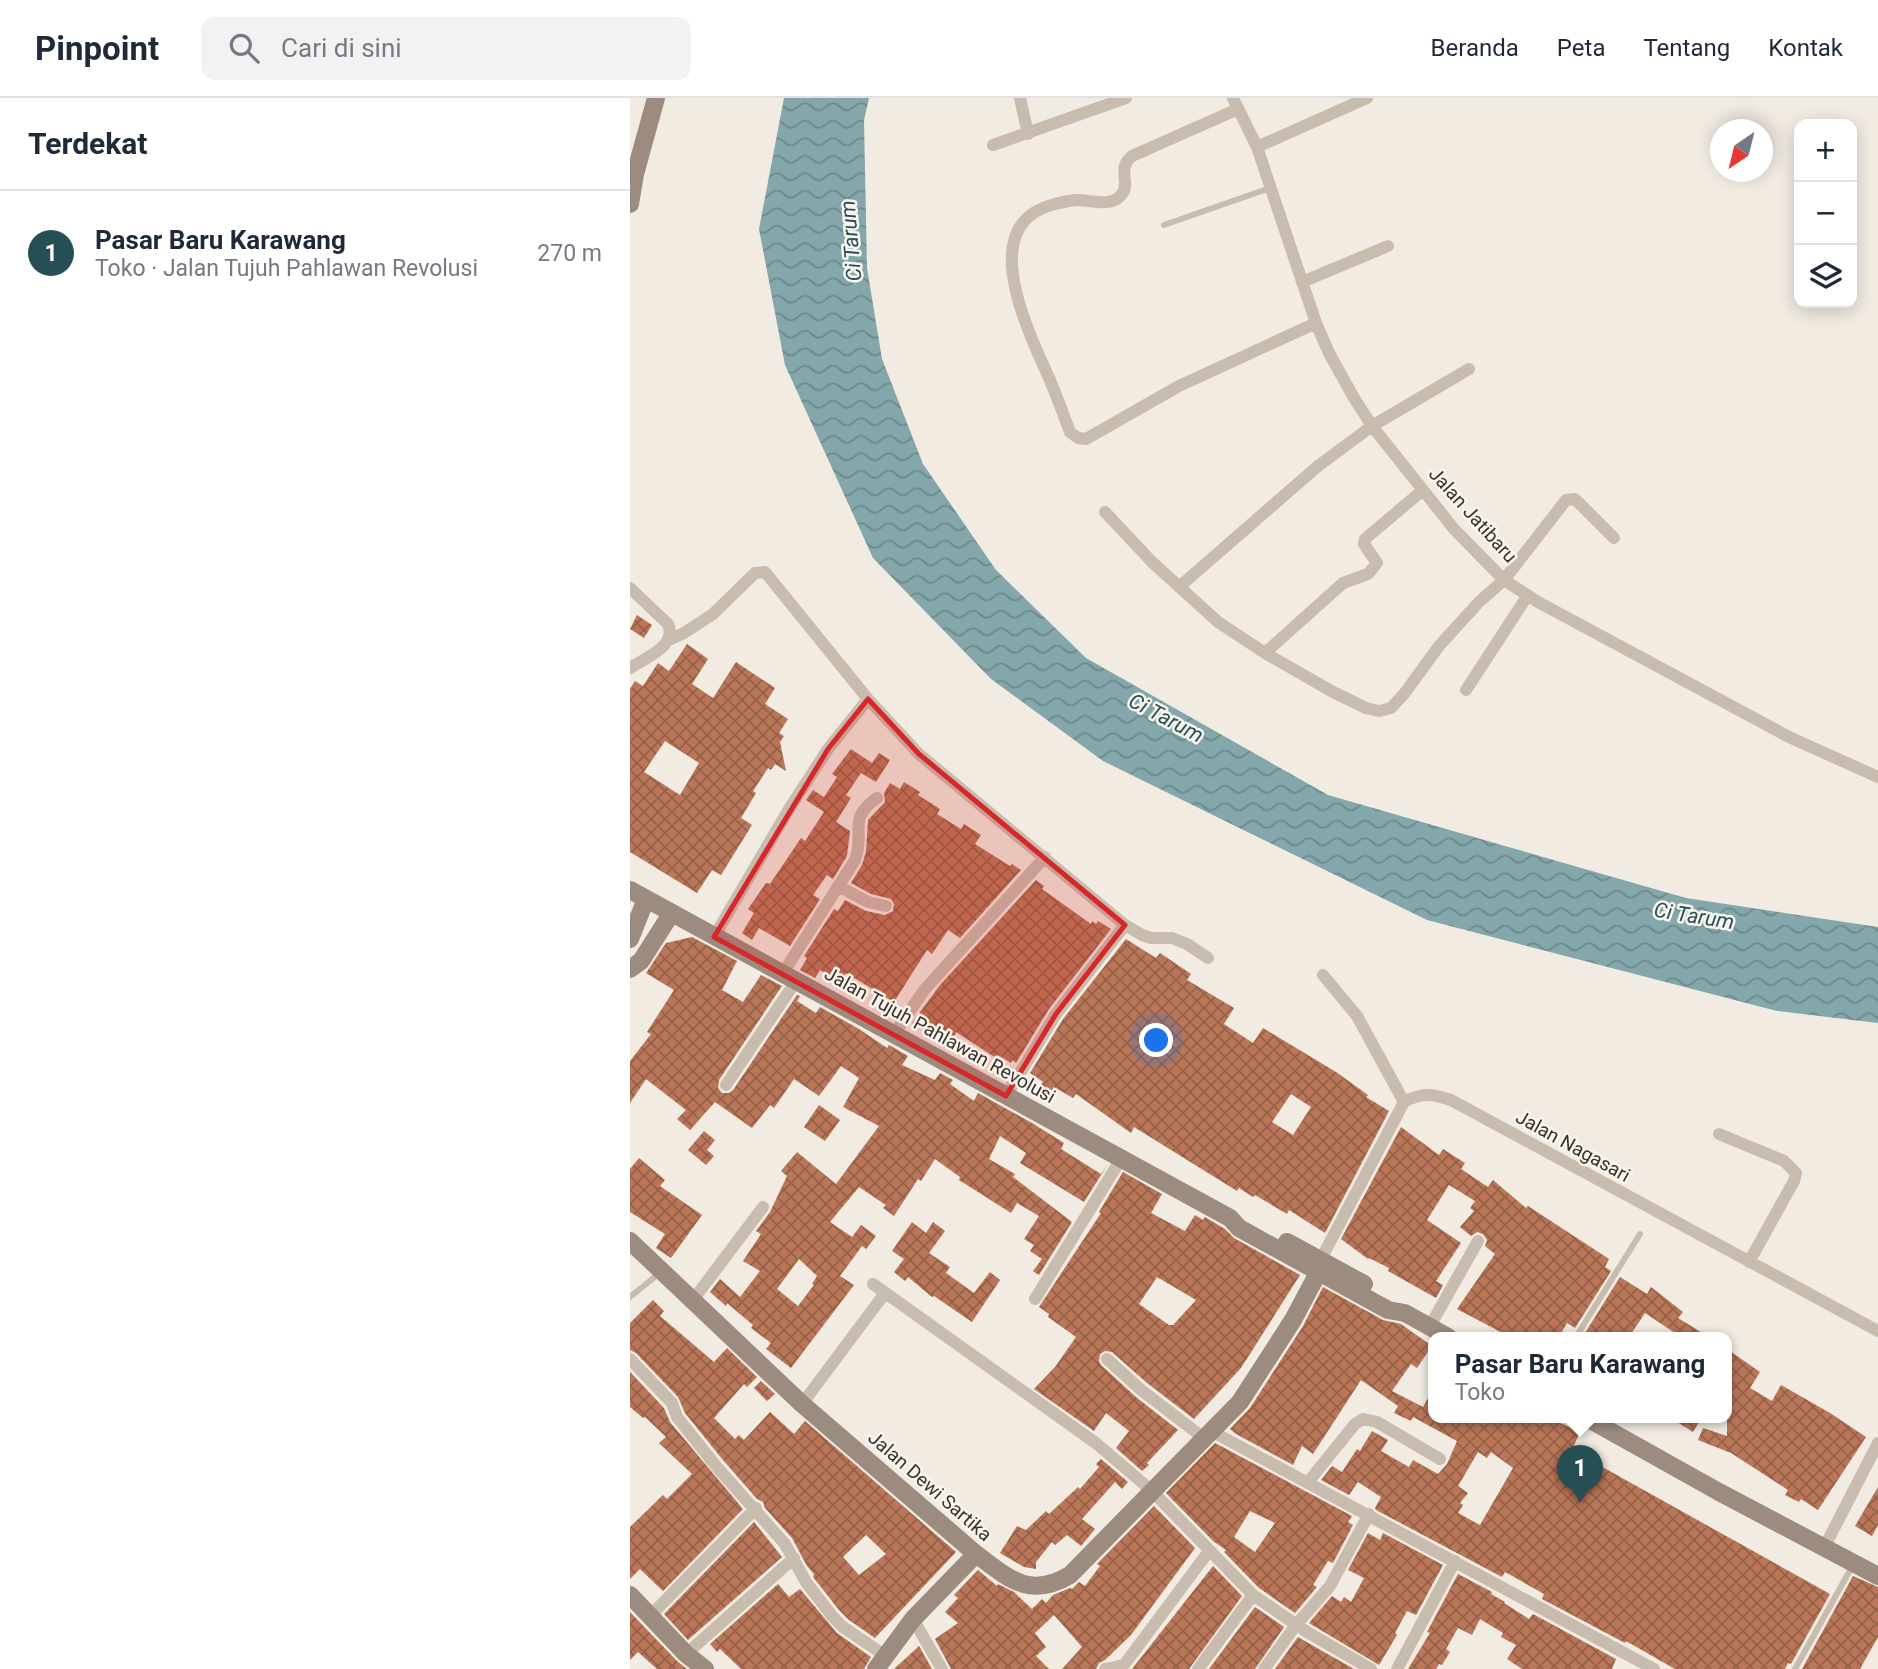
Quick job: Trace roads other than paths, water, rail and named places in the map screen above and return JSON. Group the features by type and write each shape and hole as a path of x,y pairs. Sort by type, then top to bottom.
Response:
{"street":[{"path":"630,204 633,173 656,98"},
{"path":"1020,98 1028,134"},
{"path":"993,145 1126,98"},
{"path":"1257,147 1367,98"},
{"path":"1235,103 1132,156 1127,160 1124,170 1125,187 1122,195 1112,201 1067,201 1044,207 1030,215 1018,229 1011,271 1023,319 1070,432 1078,438 1086,439 1179,386 1316,323"},
{"name":"Jalan Jatibaru","path":"1235,103 1257,147 1329,354 1372,426 1454,529 1504,580 1528,595 1778,731 1878,777"},
{"path":"1302,282 1388,246"},
{"path":"1179,587 1308,474 1372,426 1469,369"},
{"path":"1265,653 1343,583 1368,574 1375,568 1377,563 1364,544 1365,539 1423,490"},
{"path":"1105,512 1152,562 1218,622 1265,653 1366,708 1379,711 1391,708 1404,694 1439,646 1479,602 1504,580 1570,498 1575,499 1614,538"},
{"path":"630,668 713,614 755,573 765,572 868,699 919,754 1125,925 1151,938 1172,938 1208,958"},
{"path":"630,587 668,624 671,639"},
{"path":"1466,690 1528,595"},
{"path":"714,937 828,749 868,699"},
{"path":"726,1085 790,977 859,850 858,819 861,810 877,798"},
{"path":"894,1034 925,989 1045,857"},
{"path":"838,886 868,902 886,906"},
{"name":"Jalan Tujuh Pahlawan Revolusi","path":"630,890 1230,1218 1244,1220 1388,1310 1405,1313 1440,1332"},
{"path":"630,939 646,899"},
{"path":"630,968 642,961 671,914"},
{"path":"1006,1096 1056,1014 1125,925"},
{"path":"1320,1266 1404,1101 1357,1016 1323,975"},
{"name":"Jalan Nagasari","path":"1404,1101 1421,1094 1451,1100 1878,1332"},
{"path":"1719,1134 1784,1161 1796,1173 1749,1262"},
{"path":"1035,1299 1121,1159"},
{"path":"693,1300 763,1207"},
{"name":"Jalan Dewi Sartika","path":"630,1241 802,1404 976,1554 1004,1576 1024,1586 1042,1587 1070,1575 1240,1402 1261,1372 1320,1266"},
{"path":"1430,1326 1478,1241"},
{"path":"873,1284 1097,1444 1152,1490 1254,1595 1296,1625 1371,1669"},
{"path":"802,1404 885,1293"},
{"path":"630,1359 672,1403 677,1417 716,1466 756,1508 837,1621 880,1662 913,1619 976,1554"},
{"path":"1107,1359 1141,1390 1209,1435 1309,1481 1649,1668"},
{"path":"1309,1481 1355,1424 1363,1419 1377,1422 1440,1459"},
{"path":"1596,1423 1878,1576"},
{"path":"1824,1548 1878,1443"},
{"path":"651,1615 756,1508"},
{"path":"1264,1669 1296,1625 1330,1586 1369,1514"},
{"path":"1105,1669 1126,1667 1209,1551"},
{"path":"686,1654 794,1558"},
{"path":"1397,1669 1455,1561"},
{"path":"630,1595 686,1654 705,1669"},
{"path":"1198,1669 1254,1595"},
{"path":"913,1619 942,1669"}],"lane":[{"path":"1164,225 1272,188"},
{"path":"1579,1332 1640,1234"},
{"path":"630,1297 662,1271"},
{"path":"1795,1669 1854,1563"}],"water":[{"name":"Ci Tarum","path":"784,98 869,98 864,120 867,268 882,359 923,464 996,570 1086,658 1328,795 1686,898 1878,927 1878,1023 1777,1011 1427,920 1103,761 991,679 873,558 785,365 759,229"}],"place":[{"name":"Pasar Baru Karawang","path":"1580,1503"}]}
